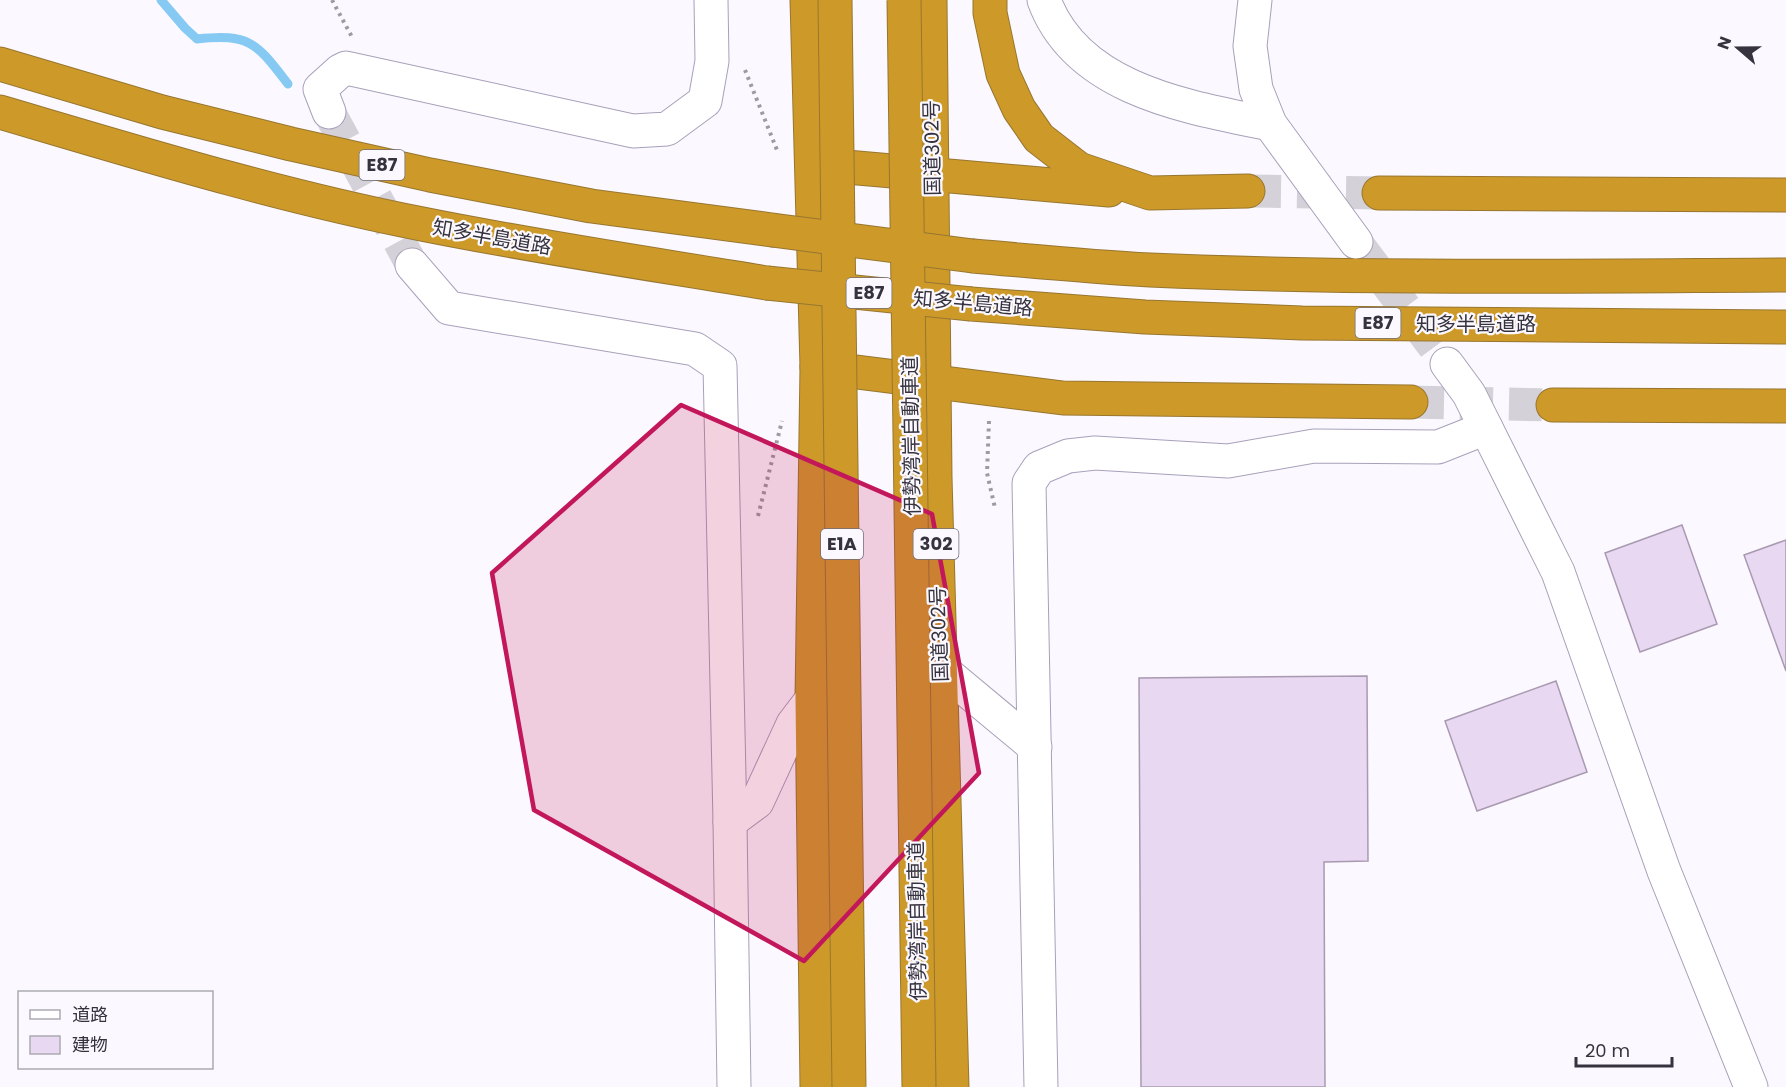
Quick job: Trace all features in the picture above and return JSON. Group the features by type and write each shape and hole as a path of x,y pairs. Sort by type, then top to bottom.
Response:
{"highway":[{"path":"807,0 817,367 812,699 817,1087"},
{"name":"E1A","path":"835,0 849,1087"},
{"name":"伊勢湾岸自動車道","path":"904,0 919,1087"},
{"name":"国道302号","path":"930,0 933,381 952,1087"},
{"path":"990,0 990,13 1003,74 1019,109 1039,138 1079,169 1150,193"},
{"name":"E87","path":"0,64 162,112 430,176 591,206 973,256 1147,270 1302,275 1786,275"},
{"name":"知多半島道路","path":"0,112 271,189 421,224 581,253 767,282 971,304 1144,317 1291,323 1786,327"},
{"path":"812,165 1150,193 1248,191"},
{"path":"1378,194 1786,195"},
{"path":"817,367 1063,398 1411,402"},
{"path":"1553,405 1786,406"}],"street":[{"path":"329,112 320,89 346,68 633,131 668,129 705,101 712,61 711,0"},
{"path":"1044,0 1049,14 1079,54 1109,76 1185,106 1270,124"},
{"path":"1256,0 1250,46 1256,89 1270,124 1356,242"},
{"path":"412,265 449,308 694,349 720,366 734,1087"},
{"path":"1447,364 1469,394 1558,572 1664,871 1751,1087"},
{"path":"1041,1087 1029,483 1039,468 1068,456 1095,453 1228,461 1314,446 1438,447 1486,428"},
{"path":"940,668 1035,747"},
{"path":"730,822 757,802 793,724 812,699"}],"highlighted area":[{"path":"681,405 932,514 979,773 804,961 534,810 492,573"}],"building":[{"path":"1682,525 1717,624 1640,652 1605,553"},
{"path":"1786,540 1786,671 1744,555"},
{"path":"1367,676 1368,861 1324,862 1325,1087 1141,1087 1139,678"},
{"path":"1556,681 1587,772 1477,811 1445,721"}],"waterway":[{"path":"161,0 197,39 230,38 251,44 268,59 288,84"}],"tunnel":[{"path":"329,112 412,265"},
{"path":"1248,191 1379,193"},
{"path":"1356,242 1447,364"},
{"path":"1411,402 1553,405"}]}
